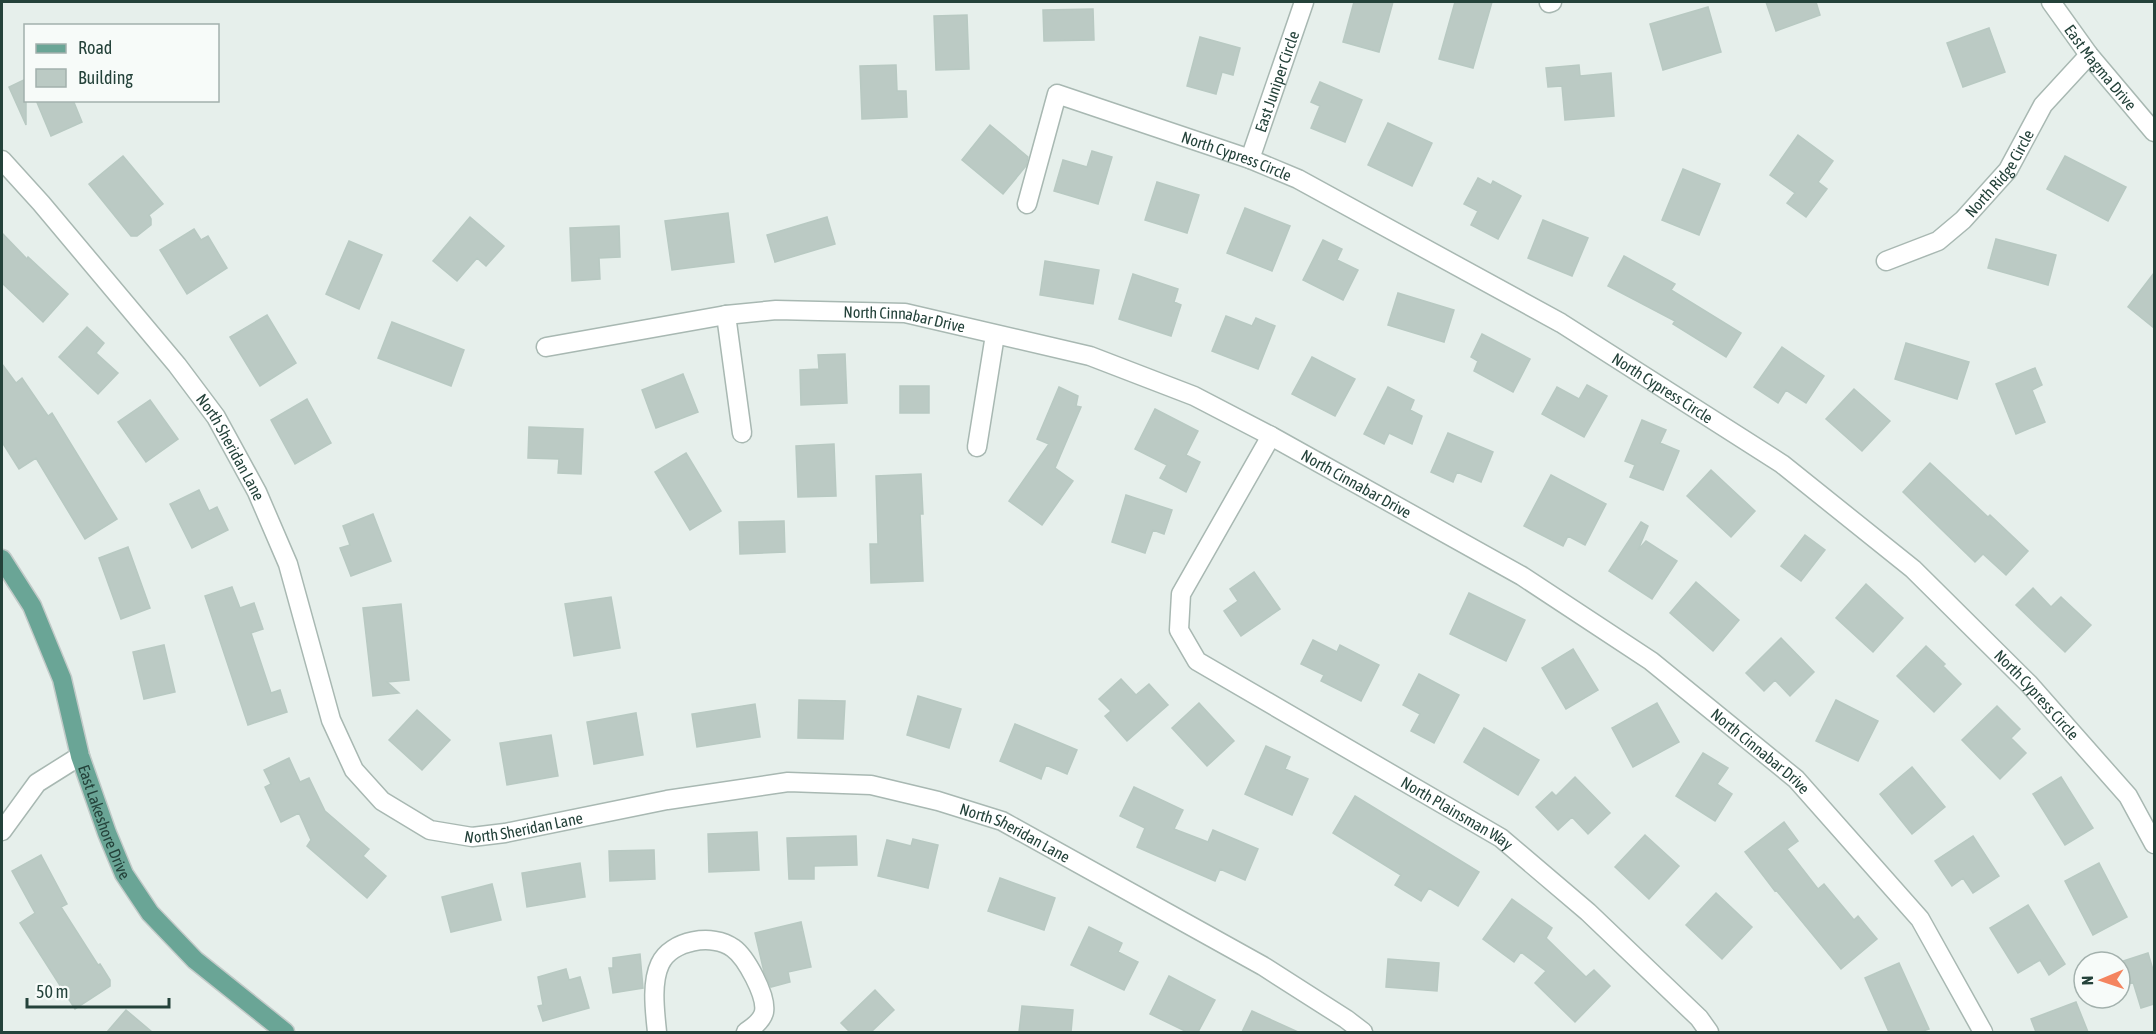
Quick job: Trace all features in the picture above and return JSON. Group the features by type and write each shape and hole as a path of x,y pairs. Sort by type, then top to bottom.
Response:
{"main road":[{"name":"East Lakeshore Drive","path":"2,559 32,606 62,679 80,756 124,874 150,913 195,960 285,1032"}],"street":[{"name":"East Juniper Circle","path":"1250,159 1304,2"},
{"name":"East Magma Drive","path":"2051,2 2089,55 2154,132"},
{"name":"North Ridge Circle","path":"1886,261 1938,241 1963,220 2008,171 2043,105 2089,55"},
{"name":"North Cypress Circle","path":"1027,204 1058,94 1250,159 1298,179 1562,323 1782,464 1913,569 2029,684 2128,796 2154,844"},
{"name":"North Sheridan Lane","path":"2,160 177,365 216,417 258,492 288,564 331,720 354,770 382,801 429,830 472,837 505,833 667,800 788,782 871,785 938,801 1002,821 1263,966 1363,1032"},
{"name":"North Cinnabar Drive","path":"546,347 726,315 776,310 904,313 1090,356 1194,396 1271,436 1522,576 1652,661 1796,778 1920,919 1983,1032"},
{"path":"726,315 742,433"},
{"path":"977,447 995,335"},
{"name":"North Plainsman Way","path":"1271,436 1181,594 1179,630 1197,662 1501,838 1588,912 1699,1017 1709,1032"},
{"path":"2,831 38,783 80,756"},
{"path":"657,1032 655,996 659,965 669,952 698,940 716,941 734,948 747,965 762,994 764,1012 760,1020 746,1032"}],"building":[{"path":"1354,2 1393,2 1379,52 1343,42"},
{"path":"1455,2 1492,2 1473,68 1439,59"},
{"path":"1766,2 1816,2 1820,15 1776,31"},
{"path":"1708,7 1721,52 1663,70 1650,24"},
{"path":"1093,9 1094,40 1044,41 1043,10"},
{"path":"967,15 969,69 936,70 934,16"},
{"path":"1989,28 2005,72 1963,87 1947,43"},
{"path":"1200,37 1240,48 1233,75 1222,72 1216,94 1187,86"},
{"path":"896,65 897,91 906,91 907,117 862,119 860,66"},
{"path":"1579,65 1580,76 1611,73 1614,116 1565,120 1562,86 1548,87 1546,68"},
{"path":"24,80 26,125 9,87"},
{"path":"1320,82 1362,100 1345,142 1311,128 1320,106 1311,102"},
{"path":"37,102 74,102 82,122 51,136"},
{"path":"1388,123 1432,143 1412,186 1368,165"},
{"path":"990,125 1028,157 1026,166 1003,194 962,160"},
{"path":"1798,135 1833,161 1818,182 1827,189 1806,217 1787,203 1795,193 1770,175"},
{"path":"1092,151 1112,157 1098,204 1054,191 1063,160 1087,167"},
{"path":"123,156 163,204 149,215 151,225 137,236 131,236 89,184"},
{"path":"2065,156 2126,187 2108,221 2047,189"},
{"path":"1683,169 1720,184 1699,235 1662,220"},
{"path":"1478,178 1491,185 1493,181 1521,196 1498,239 1471,225 1478,211 1464,204"},
{"path":"1157,182 1199,195 1187,233 1145,220"},
{"path":"1245,208 1290,226 1272,271 1227,253"},
{"path":"728,213 734,262 672,270 665,221"},
{"path":"470,217 504,246 486,266 477,258 457,281 433,261"},
{"path":"827,217 835,244 775,262 767,235"},
{"path":"1543,220 1588,238 1572,276 1528,258"},
{"path":"619,226 620,257 599,258 600,279 572,281 570,228"},
{"path":"194,229 201,240 208,236 227,268 187,294 160,250"},
{"path":"2,233 27,259 28,257 68,294 43,322 2,283"},
{"path":"1996,239 2056,255 2048,285 1988,268"},
{"path":"1323,240 1342,249 1337,260 1358,270 1343,300 1303,280"},
{"path":"349,241 382,255 359,309 326,294"},
{"path":"1624,256 1675,284 1671,290 1741,333 1726,357 1673,324 1675,321 1608,286"},
{"path":"1045,261 1099,270 1093,304 1040,295"},
{"path":"2154,273 2154,328 2128,307"},
{"path":"1133,274 1178,289 1174,302 1181,305 1171,336 1119,319"},
{"path":"1398,293 1454,310 1444,342 1388,325"},
{"path":"267,315 296,363 260,386 230,337"},
{"path":"1226,316 1252,326 1256,318 1275,326 1258,369 1212,351"},
{"path":"392,322 464,350 451,386 378,358"},
{"path":"87,327 104,343 96,353 118,373 98,394 59,357"},
{"path":"1482,334 1530,359 1513,392 1474,371 1478,361 1471,357"},
{"path":"1906,343 1969,362 1957,399 1895,379"},
{"path":"1782,347 1824,376 1806,403 1786,390 1778,403 1754,387"},
{"path":"845,354 847,403 801,405 800,370 819,369 818,355"},
{"path":"1312,357 1355,379 1335,416 1292,394"},
{"path":"2,364 16,383 22,378 48,416 52,413 117,519 85,539 36,458 19,469 2,442"},
{"path":"2035,368 2042,385 2032,390 2045,422 2016,434 1996,384"},
{"path":"683,374 698,412 656,428 642,390"},
{"path":"1587,385 1607,396 1584,437 1542,414 1557,387 1579,399"},
{"path":"900,386 929,386 929,413 900,413"},
{"path":"1059,387 1078,396 1076,406 1081,407 1055,468 1073,481 1042,525 1009,501 1049,444 1037,439"},
{"path":"1388,387 1414,400 1410,410 1422,416 1412,444 1389,433 1384,444 1364,434"},
{"path":"1854,389 1890,421 1862,451 1826,419"},
{"path":"307,399 331,443 295,464 271,420"},
{"path":"150,400 178,439 146,462 118,422"},
{"path":"1155,409 1198,431 1186,455 1200,462 1186,492 1160,478 1167,465 1135,449"},
{"path":"1642,420 1666,430 1660,443 1679,451 1663,490 1630,477 1635,465 1625,461"},
{"path":"529,427 583,429 581,474 558,473 559,459 528,458"},
{"path":"1448,433 1493,452 1481,482 1457,472 1453,482 1431,472"},
{"path":"834,444 836,496 798,497 796,446"},
{"path":"686,453 721,511 690,530 655,472"},
{"path":"1930,463 2028,551 2006,575 1983,554 1975,562 1903,492"},
{"path":"1711,470 1755,511 1731,537 1687,496"},
{"path":"921,474 923,581 871,583 870,544 878,544 876,476"},
{"path":"1551,475 1606,504 1585,545 1568,536 1563,546 1524,526"},
{"path":"199,490 209,511 217,507 228,530 192,548 170,504"},
{"path":"1126,495 1172,510 1164,534 1153,530 1145,553 1112,542"},
{"path":"373,514 391,561 351,576 340,548 350,545 343,526"},
{"path":"784,521 785,552 740,554 739,522"},
{"path":"1641,522 1648,526 1638,550 1646,541 1677,561 1652,599 1609,571"},
{"path":"1805,535 1825,550 1801,581 1781,566"},
{"path":"128,547 150,608 121,619 99,558"},
{"path":"1254,572 1280,609 1241,636 1224,611 1238,601 1230,589"},
{"path":"1696,582 1739,620 1713,651 1670,613"},
{"path":"1866,584 1903,618 1873,652 1836,618"},
{"path":"232,587 240,608 254,603 263,629 251,633 271,693 280,690 287,712 248,725 205,596"},
{"path":"2033,588 2051,607 2061,597 2091,625 2065,652 2016,605"},
{"path":"1469,593 1525,620 1506,661 1450,634"},
{"path":"611,597 620,648 574,656 565,604"},
{"path":"401,604 409,680 387,682 399,693 373,696 363,608"},
{"path":"1781,638 1814,672 1790,696 1775,680 1764,691 1746,673"},
{"path":"1313,640 1337,652 1340,645 1379,665 1361,701 1321,681 1324,675 1301,664"},
{"path":"164,645 175,692 144,699 133,652"},
{"path":"1926,646 1961,684 1934,712 1897,676"},
{"path":"1573,649 1598,690 1566,709 1542,668"},
{"path":"1419,674 1459,695 1434,743 1411,731 1420,714 1403,705"},
{"path":"1121,679 1136,695 1149,684 1168,705 1127,741 1105,716 1111,711 1099,699"},
{"path":"918,696 961,709 949,748 907,735"},
{"path":"799,700 845,701 843,739 798,738"},
{"path":"1836,700 1878,721 1858,761 1816,741"},
{"path":"1199,703 1234,741 1207,766 1172,728"},
{"path":"1657,703 1679,742 1633,767 1612,728"},
{"path":"755,704 760,737 697,747 692,714"},
{"path":"1997,706 2020,729 2011,738 2026,753 2000,779 1962,740"},
{"path":"417,710 450,740 422,770 389,740"},
{"path":"636,713 643,755 594,764 587,722"},
{"path":"1015,724 1077,750 1067,774 1046,765 1041,779 1000,761"},
{"path":"1484,728 1539,760 1518,795 1464,762"},
{"path":"551,735 558,776 507,785 500,743"},
{"path":"1266,746 1290,757 1285,769 1308,779 1292,815 1245,794"},
{"path":"1703,753 1728,768 1717,784 1732,794 1715,821 1676,796"},
{"path":"289,758 300,782 309,778 325,811 369,849 363,856 386,876 367,898 307,846 311,840 299,813 281,822 265,787 271,784 264,770"},
{"path":"1912,767 1945,807 1912,834 1880,794"},
{"path":"1575,777 1610,813 1588,834 1572,817 1558,830 1536,807 1552,792 1556,796"},
{"path":"2061,777 2093,828 2065,845 2033,794"},
{"path":"1134,787 1183,810 1174,829 1208,842 1213,830 1258,849 1245,880 1220,869 1215,881 1137,847 1145,828 1120,816"},
{"path":"1355,796 1479,872 1458,906 1429,888 1421,901 1395,885 1401,875 1333,833"},
{"path":"1784,822 1798,841 1787,849 1818,889 1824,884 1854,920 1858,916 1877,939 1841,969 1745,852"},
{"path":"757,832 759,870 709,872 708,834"},
{"path":"1645,835 1679,866 1649,899 1615,867"},
{"path":"856,836 857,865 814,866 814,879 789,879 787,838"},
{"path":"1973,836 1999,876 1973,893 1963,878 1952,886 1935,861"},
{"path":"913,839 938,845 928,888 878,876 887,840 911,846"},
{"path":"654,850 655,879 610,881 609,851"},
{"path":"41,855 67,904 61,907 110,980 110,986 75,1009 20,923 35,913 12,871"},
{"path":"580,863 585,897 527,907 522,873"},
{"path":"2099,863 2127,917 2093,935 2065,881"},
{"path":"1000,878 1055,898 1044,930 988,911"},
{"path":"492,884 501,920 451,932 442,897"},
{"path":"1716,893 1752,927 1722,959 1686,925"},
{"path":"1512,899 1552,928 1546,938 1586,977 1594,970 1610,986 1575,1022 1535,983 1546,971 1521,952 1514,962 1483,939"},
{"path":"2028,905 2065,964 2049,975 2040,960 2018,973 1990,928"},
{"path":"801,922 811,967 788,972 790,982 771,987 764,972 755,933"},
{"path":"1089,927 1122,943 1118,952 1138,962 1124,990 1071,965"},
{"path":"2148,953 2154,973 2154,1004 2141,1008 2132,982 2132,958"},
{"path":"640,954 643,988 613,993 609,968 613,968 613,958"},
{"path":"1388,959 1439,963 1437,991 1386,987"},
{"path":"1899,963 1929,1029 1920,1032 1889,1032 1865,978"},
{"path":"566,969 569,980 580,977 589,1008 543,1021 538,1006 543,1005 538,977"},
{"path":"1169,976 1215,1000 1198,1032 1187,1032 1150,1014"},
{"path":"875,990 894,1010 871,1032 850,1032 841,1023"},
{"path":"2072,1004 2072,1010 2079,1010 2088,1032 2036,1032 2031,1019"},
{"path":"1022,1006 1073,1010 1071,1032 1019,1032"},
{"path":"126,1010 152,1032 107,1032"},
{"path":"1252,1011 1298,1032 1242,1032"}]}
